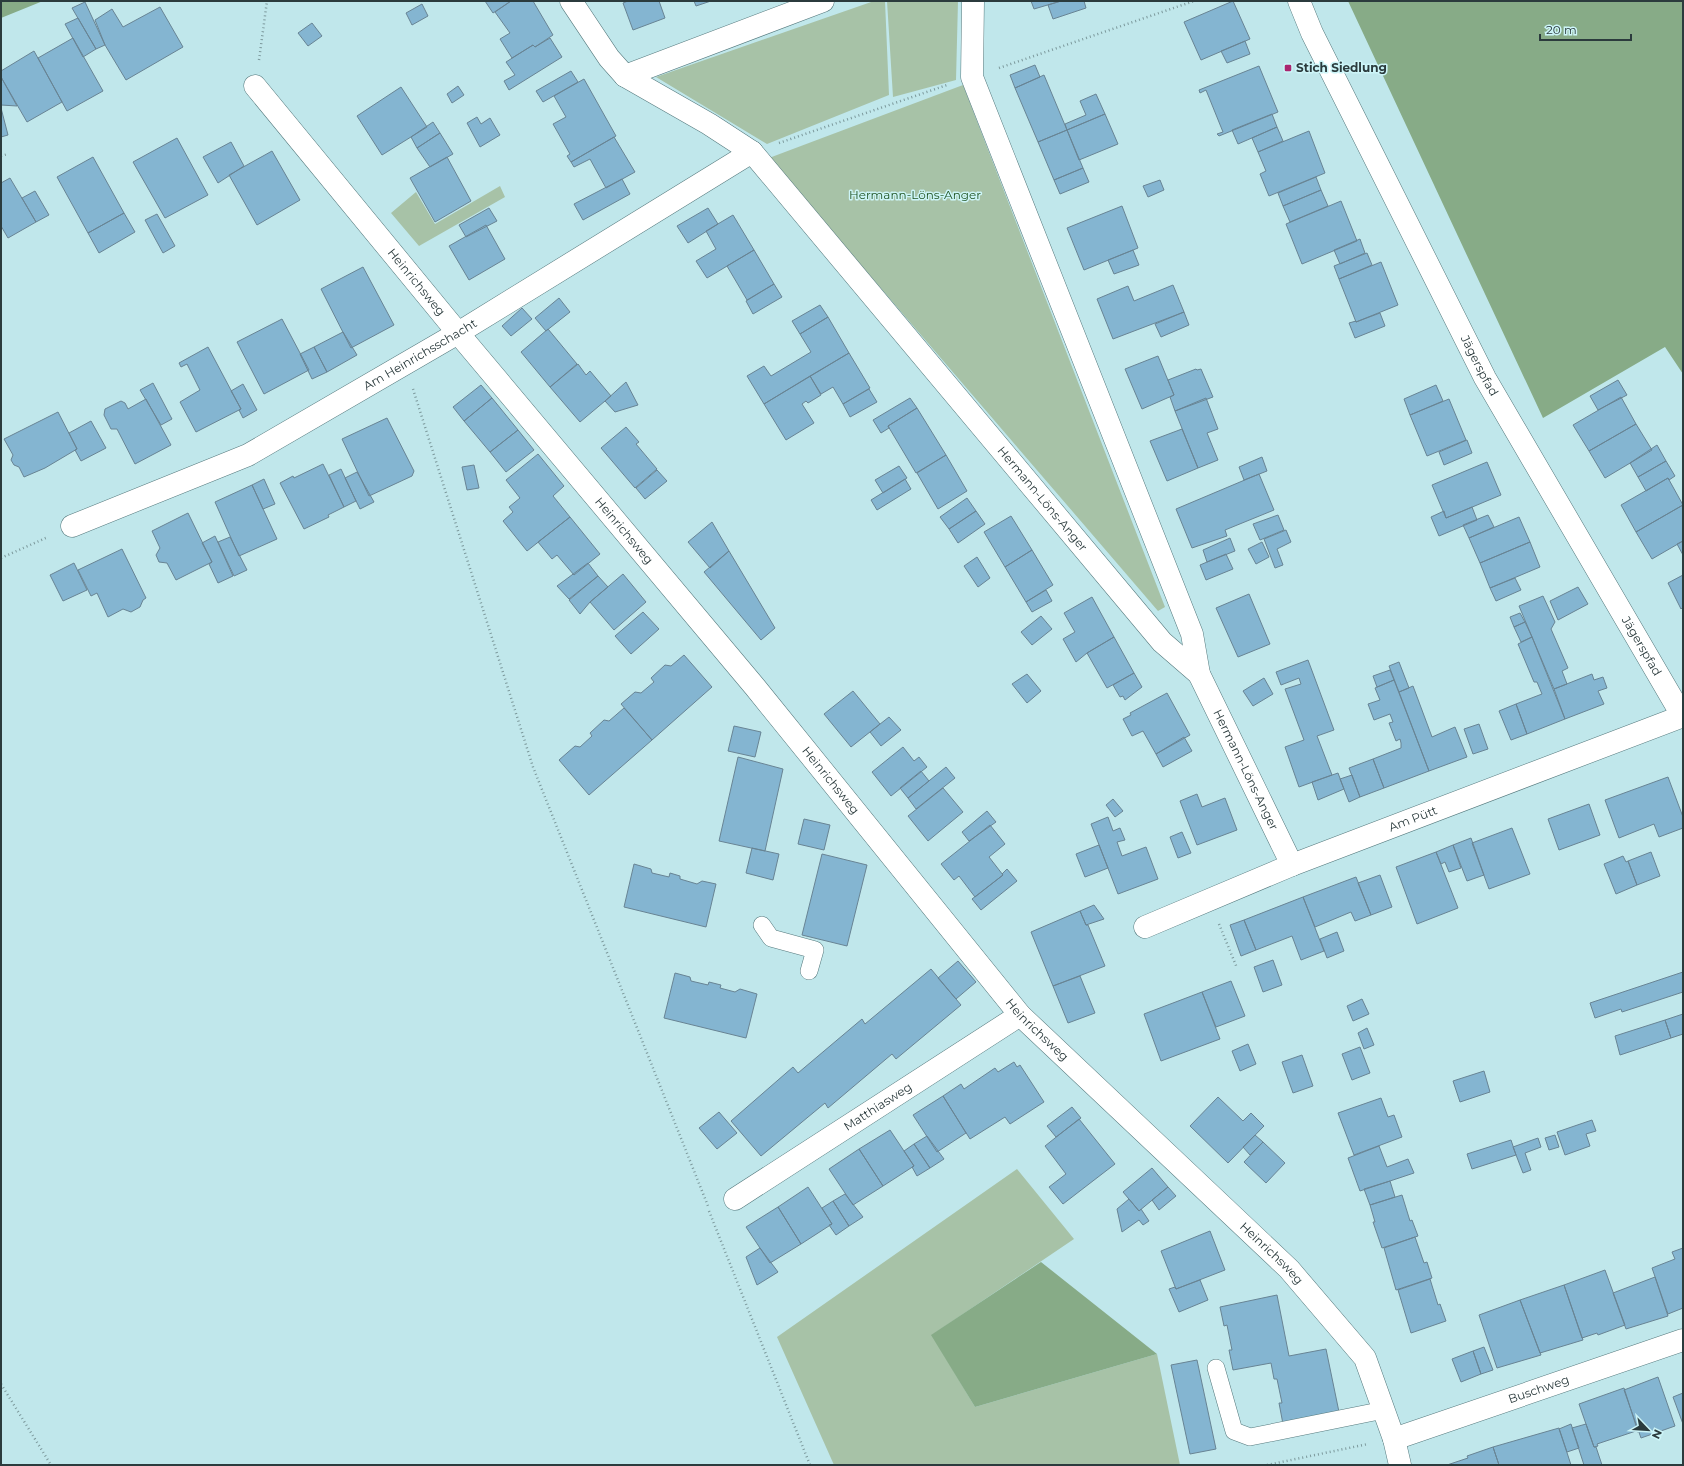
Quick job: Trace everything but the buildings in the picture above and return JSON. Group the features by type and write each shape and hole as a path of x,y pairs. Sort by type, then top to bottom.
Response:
{"street":[{"name":"Hermann-Löns-Anger","path":"571,1 609,58 625,76 709,124 752,152 1162,642 1200,674"},
{"path":"625,76 823,1"},
{"name":"Hermann-Löns-Anger","path":"973,1 972,77 1192,634 1200,674 1292,865"},
{"name":"Jägerspfad","path":"1299,1 1312,33 1486,378 1683,716"},
{"name":"Heinrichsweg","path":"255,86 458,333 755,686 1020,1014 1289,1269 1365,1358 1394,1439 1400,1465"},
{"name":"Am Heinrichsschacht","path":"72,526 248,455 458,333 752,152"},
{"name":"Am Pütt","path":"1146,927 1292,865 1683,716"},
{"name":"Matthiasweg","path":"735,1199 1020,1014"},
{"name":"Buschweg","path":"1394,1439 1683,1340"}],"lane":[{"path":"762,925 771,938 814,950 809,971"},
{"path":"1216,1368 1234,1430 1250,1437 1384,1410"}],"path":[{"path":"255,86 267,1"},
{"path":"752,152 1194,1"},
{"path":"1,156 8,154"},
{"path":"405,364 533,767 810,1465"},
{"path":"1,558 72,526"},
{"path":"1209,901 1237,968"},
{"path":"1,1384 51,1465"},
{"path":"1267,1465 1394,1439"}],"green space":[{"path":"1,1 43,1 1,18"},
{"path":"874,1 885,1 889,95 767,144 656,77"},
{"path":"887,1 958,1 956,80 893,97"},
{"path":"1348,1 1683,1 1683,374 1665,347 1543,418"},
{"name":"Hermann-Löns-Anger","path":"963,85 1165,607 1158,611 769,158"},
{"path":"500,186 505,197 419,246 391,213 416,192 435,224"},
{"path":"1017,1169 1074,1239 932,1335 975,1407 1157,1354 1180,1465 834,1465 777,1337"},
{"path":"1041,1262 1157,1354 975,1407 931,1335"}],"place":[{"name":"Stich Siedlung","path":"1288,68"}]}
